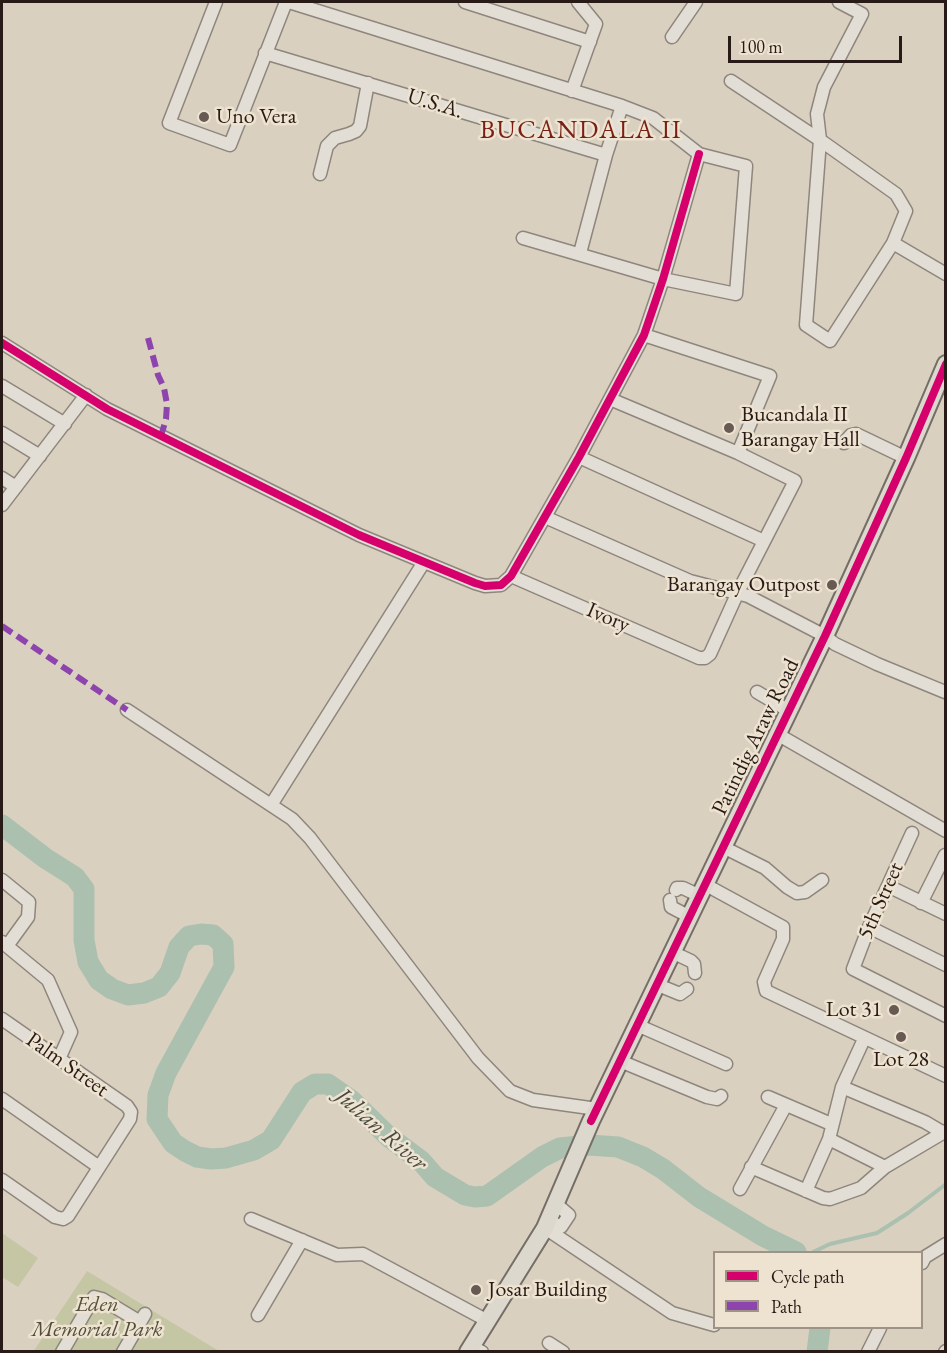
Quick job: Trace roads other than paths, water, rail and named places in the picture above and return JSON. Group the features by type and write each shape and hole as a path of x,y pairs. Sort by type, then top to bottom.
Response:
{"main road":[{"name":"Patindig Araw Road","path":"474,1350 486,1320 546,1224 594,1115 825,636 906,458 945,364"}],"street":[{"path":"216,2 169,123 230,145 265,52 287,2 622,106 653,118 699,154 746,166 736,294 663,279 524,238"},
{"path":"465,2 590,42"},
{"path":"572,92 596,24 578,2"},
{"path":"672,37 696,2"},
{"path":"731,81 820,140 896,194 906,211 893,243 830,341 806,325 820,140 817,114 824,87 862,14 838,2"},
{"name":"U.S.A.","path":"265,52 606,155"},
{"path":"320,174 327,146 335,138 356,131 360,126 368,83"},
{"path":"580,253 606,155 622,106"},
{"path":"2,343 107,409 359,535 485,586 501,585 512,576 644,335 663,279 699,154"},
{"path":"893,243 945,274"},
{"path":"644,335 770,376 738,453"},
{"path":"2,386 65,424"},
{"path":"2,505 86,395"},
{"path":"610,399 738,453 795,481 738,592"},
{"path":"2,433 40,456"},
{"path":"844,443 851,435 856,434 906,458"},
{"path":"579,457 764,541"},
{"path":"2,478 16,487"},
{"path":"545,517 702,586 738,592 825,636 835,644 945,692"},
{"path":"271,805 424,562"},
{"name":"Ivory","path":"512,576 699,658 705,658 710,654 738,592"},
{"path":"757,692 789,711"},
{"path":"127,710 292,819 310,838 493,1076 510,1091 533,1100 594,1115"},
{"path":"777,734 945,831"},
{"name":"5th Street","path":"912,833 869,927 853,969 945,1016"},
{"path":"723,847 765,867 781,882 797,892 805,892 822,880"},
{"path":"921,903 945,855"},
{"path":"2,880 29,902 28,916 4,944 48,980 71,1032 59,1059"},
{"path":"888,886 945,915"},
{"path":"690,916 671,907 677,888 703,890 783,927 783,939 764,982 766,991 945,1076"},
{"path":"869,927 945,965"},
{"path":"674,953 691,961 694,964 695,973"},
{"path":"658,986 680,994 687,989"},
{"name":"Palm Street","path":"2,1019 127,1106 131,1112 130,1119 99,1167"},
{"path":"637,1025 726,1064"},
{"path":"806,1191 829,1140 831,1124 842,1087 864,1039"},
{"path":"620,1061 707,1097 717,1099 720,1096"},
{"path":"842,1087 944,1132"},
{"path":"768,1097 831,1124"},
{"path":"2,1099 99,1167 68,1216 63,1219 55,1217 2,1180"},
{"path":"740,1189 786,1105"},
{"path":"751,1167 830,1199 861,1188 885,1167 944,1132"},
{"path":"829,1140 885,1167"},
{"path":"251,1219 337,1255 363,1254 486,1320"},
{"path":"546,1224 672,1313 713,1325"},
{"path":"258,1315 302,1240"},
{"path":"923,1260 945,1244"},
{"path":"62,1352 94,1297 143,1318 123,1352"},
{"path":"867,1352 879,1329"},
{"path":"549,1343 563,1352"}],"waterway":[{"name":"Julian River","path":"2,825 45,858 75,877 84,889 84,940 88,962 99,980 112,989 128,995 144,993 159,987 170,973 179,947 189,936 213,935 223,944 224,967 166,1073 158,1095 157,1119 173,1143 185,1151 197,1157 211,1159 226,1158 254,1150 271,1140 302,1092 315,1084 328,1084 351,1100 389,1137 421,1161 435,1177 465,1195 487,1196 542,1157 560,1148 589,1145 618,1147 643,1157 663,1169 699,1197 763,1236 794,1251"},
{"path":"815,1251 830,1244 877,1233 946,1184"},
{"name":"Julian River","path":"817,1352 820,1329"}],"place":[{"name":"Uno Vera","path":"204,117"},
{"name":"Bucandala II Barangay Hall","path":"729,428"},
{"name":"Barangay Outpost","path":"832,585"},
{"name":"Lot 31","path":"894,1010"},
{"name":"Lot 28","path":"901,1037"},
{"name":"Josar Building","path":"476,1290"}],"district":[{"name":"BUCANDALA II","path":"581,131"}],"park label":[{"name":"Eden Memorial Park","path":"97,1318"}]}
